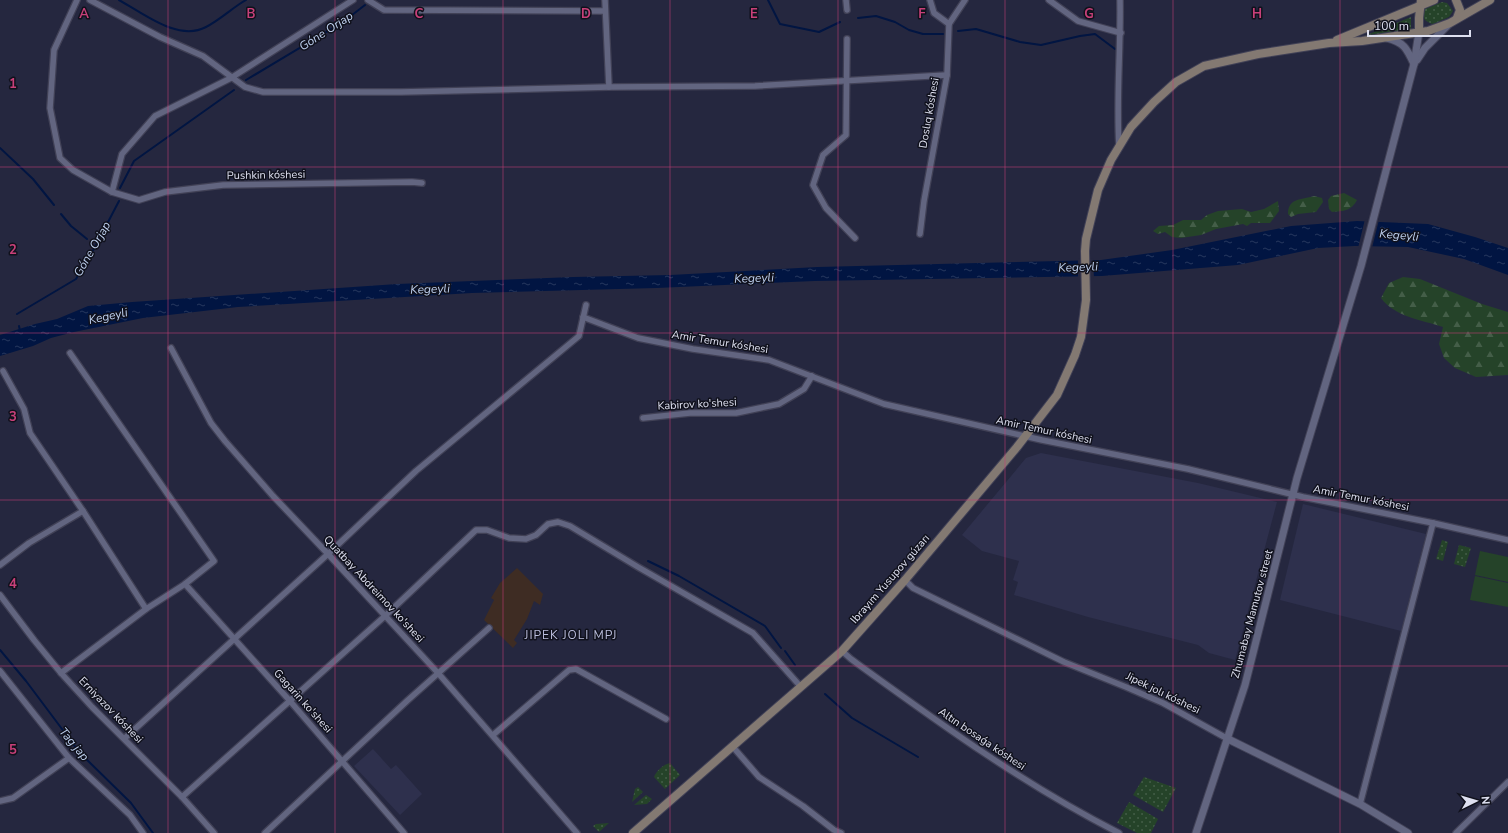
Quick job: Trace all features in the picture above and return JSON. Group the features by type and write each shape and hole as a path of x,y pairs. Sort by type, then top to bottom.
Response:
{"main road":[{"path":"1329,43 1420,4 1434,0"},
{"path":"1456,0 1460,10 1457,18"},
{"path":"1329,43 1362,41 1437,28 1450,23 1490,0"},
{"path":"1420,4 1420,32"},
{"name":"Ibrayım Yusupov gúzarı","path":"633,833 842,651 905,580 1026,436 1057,395 1075,355 1081,337 1086,300 1086,238 1098,190 1111,160 1131,127 1154,102 1176,82 1204,66 1244,56 1329,43"}],"street":[{"name":"Pushkin kóshesi","path":"77,0 54,50 50,108 60,158 73,170 112,192 139,200 164,192 223,185 422,183"},
{"path":"90,0 160,37 203,56 245,88 263,92 401,92 608,87 755,86 947,75"},
{"path":"112,192 122,154 155,116 232,78 353,0"},
{"path":"368,0 384,10 605,11"},
{"path":"605,0 608,87"},
{"path":"846,0 847,10"},
{"path":"930,0 934,13 949,24 965,0"},
{"path":"1049,0 1078,20 1121,33"},
{"path":"1119,147 1118,102 1121,33 1120,0"},
{"path":"1385,37 1397,40 1403,45 1414,64 1425,48 1450,23"},
{"name":"Doslıq kóshesi","path":"920,234 924,201 947,75 949,24"},
{"name":"Zhumabay Mamutov street","path":"1196,833 1245,685 1293,495 1361,266 1414,64 1420,32"},
{"path":"847,39 848,81 846,135 823,155 814,185 826,208 855,238"},
{"path":"124,738 328,554 421,466 580,336 586,305"},
{"name":"Amir Temur kóshesi","path":"583,317 638,338 693,349 769,360 884,404 1026,436 1188,469 1293,495 1433,523 1508,540"},
{"name":"Quatbay Abdreimov ko'shesi","path":"171,348 211,423 273,496 438,673 577,833"},
{"path":"61,673 146,609 185,584 214,561 70,353"},
{"path":"3,371 24,410 30,433 83,511 146,609"},
{"name":"Kabirov ko'shesi","path":"643,418 690,413 736,413 779,404 804,389 812,376"},
{"path":"0,565 29,543 83,511"},
{"path":"182,797 385,616 476,530 487,530 509,538 526,539 536,535 548,524 558,522 570,526 638,567 754,633 801,687"},
{"path":"1360,804 1433,523"},
{"name":"Jipek jolı kóshesi","path":"905,580 913,588 1064,662 1162,703 1228,739 1360,804 1408,833"},
{"name":"Gagarin ko'shesi","path":"185,584 290,701 404,833"},
{"name":"Erniyazov kóshesi","path":"0,595 61,673 92,707 182,797 214,833"},
{"path":"265,833 438,673 489,628"},
{"name":"Altın bosaǵa kóshesi","path":"842,651 938,722 1010,771 1072,809 1119,833"},
{"path":"493,735 569,670 576,669 666,720"},
{"path":"0,672 69,758 130,816 143,833"},
{"path":"733,746 759,777 803,806 834,830 841,833"},
{"path":"0,801 13,798 69,758"},
{"path":"1456,833 1508,782"}],"shaded area":[{"path":"1041,453 1198,483 1277,502 1235,660 1209,653 1198,645 1088,617 1014,595 1018,582 1013,580 1019,561 982,551 962,535 1026,458"},
{"path":"1303,504 1426,534 1401,631 1280,600"},
{"path":"517,568 543,594 540,605 534,601 527,619 514,640 517,643 513,648 484,620 494,600 491,598 500,583"},
{"path":"373,749 391,769 396,765 422,794 400,815 354,766"}],"green space":[{"path":"1442,2 1447,3 1453,11 1449,17 1433,24 1426,21 1423,15 1425,9"},
{"path":"1411,17 1411,30 1362,37"},
{"path":"1344,193 1357,200 1355,204 1347,210 1332,212 1329,209 1328,200 1331,196"},
{"path":"1314,196 1322,198 1323,202 1316,212 1298,214 1291,217 1288,214 1290,205 1293,202"},
{"path":"1278,201 1279,211 1270,223 1251,223 1247,226 1243,224 1216,229 1201,235 1181,238 1172,237 1165,232 1158,234 1153,231 1159,226 1173,225 1183,220 1201,220 1207,215 1218,211 1242,209 1251,212 1264,209"},
{"path":"1403,277 1420,279 1482,304 1508,312 1508,375 1476,377 1455,368 1444,358 1439,344 1443,327 1401,314 1394,310 1381,298 1389,283"},
{"path":"1442,540 1448,542 1443,561 1436,559"},
{"path":"1459,545 1471,548 1465,567 1454,564"},
{"path":"1480,551 1508,557 1508,582 1475,575"},
{"path":"1475,576 1508,583 1508,607 1470,600"},
{"path":"670,763 680,775 665,789 654,777 660,768"},
{"path":"1144,777 1176,788 1163,812 1133,795"},
{"path":"638,787 643,792 632,802 635,789"},
{"path":"646,795 652,799 647,804 634,805"},
{"path":"1129,802 1158,819 1151,833 1137,833 1117,823"},
{"path":"609,823 599,832 593,826 596,824"}],"water":[{"name":"Kegeyli","path":"1357,221 1428,224 1508,248 1508,275 1464,259 1408,247 1355,246 1318,248 1238,265 1102,276 815,281 657,288 472,293 238,307 143,318 51,338 33,346 0,356 0,335 57,319 88,306 397,284 670,275 817,267 1101,260 1172,250 1291,226"}],"pier":[{"path":"1365,219 1379,220 1372,248 1358,248"},
{"path":"1093,258 1094,279 1078,279 1078,259"}],"waterway":[{"path":"119,0 161,24 184,31 195,31 206,27 246,0"},
{"path":"768,0 780,24 819,32 840,22"},
{"name":"Góne Orjap","path":"246,80 343,22 365,5"},
{"path":"858,18 876,16 895,22 909,30 923,34 943,34"},
{"path":"958,31 976,29 1020,42 1041,45 1095,34 1115,49"},
{"name":"Góne Orjap","path":"120,188 134,161 234,90"},
{"path":"0,148 33,179 54,205"},
{"name":"Góne Orjap","path":"17,314 76,279 119,201"},
{"path":"61,214 71,226 87,239"},
{"name":"Góne Orjap","path":"19,326 20,331"},
{"path":"648,561 679,576 765,626 781,648"},
{"name":"Tag jap","path":"0,650 26,681 80,753 131,803 153,833"},
{"path":"785,651 795,665"},
{"path":"825,694 852,718 918,757"}],"district":[{"name":"JIPEK JOLI MPJ","path":"571,635"}]}
